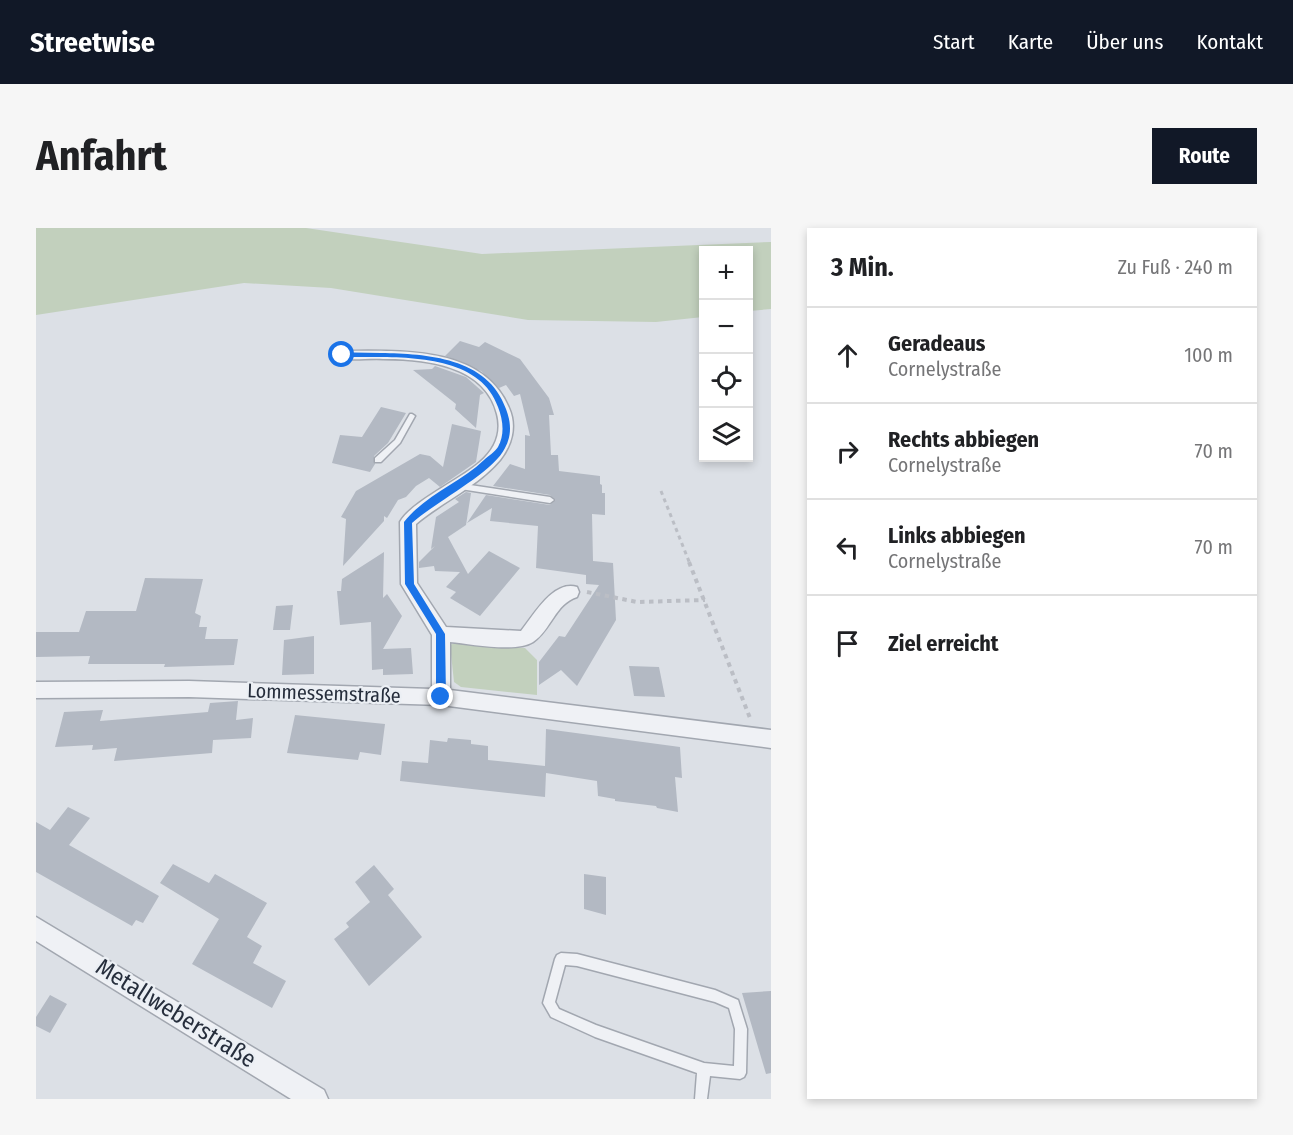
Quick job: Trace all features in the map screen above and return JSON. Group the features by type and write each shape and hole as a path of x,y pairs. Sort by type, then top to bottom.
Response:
{"street":[{"path":"342,355 427,356 459,366 484,381 500,400 508,423 501,448 474,475 422,509 408,522 409,584 441,634 441,697"},
{"path":"441,634 515,640 527,637 562,594 571,592"},
{"name":"Lommessemstraße","path":"36,690 189,688 441,697 762,738"},
{"name":"Metallweberstraße","path":"38,934 315,1099"}],"lane":[{"path":"378,460 398,441 411,416"},
{"path":"457,486 550,500"},
{"path":"561,959 577,960 715,996 734,1004 741,1029 740,1073 704,1069 595,1031 555,1013 549,1003 561,959"},
{"path":"701,1099 704,1069"}],"path":[{"path":"662,491 748,709 762,738"},
{"path":"571,592 577,590 638,602 705,600"}],"green space":[{"path":"36,228 306,228 482,254 771,242 771,309 753,311 753,246 699,246 699,317 656,322 528,320 331,288 244,283 36,315"},
{"path":"455,643 525,648 537,660 537,695 461,687 454,682 450,645"}],"building":[{"path":"460,341 479,347 485,342 520,359 549,398 554,415 549,415 551,455 558,455 559,471 600,476 602,493 605,493 605,515 592,514 593,561 613,563 616,620 577,686 561,670 539,685 539,662 559,636 565,637 599,585 586,584 586,575 536,568 538,526 490,521 492,508 467,523 486,495 550,505 556,500 550,495 493,486 510,464 525,469 525,435 530,436 520,394 514,396 506,385 499,388 481,371 445,356"},
{"path":"435,366 466,377 484,393 480,395 476,428 455,409 456,404 413,370 432,369"},
{"path":"381,407 406,413 388,443 374,456 375,464 370,472 332,463 340,435 362,437"},
{"path":"452,424 481,431 476,462 440,487 429,478 416,486 406,497 398,500 387,518 384,516 384,521 343,566 346,519 341,517 356,491 420,454 430,456 443,467"},
{"path":"466,492 471,493 466,525 448,537 468,574 489,551 520,568 480,616 450,598 456,592 446,587 460,572 435,571 434,566 419,568 419,562 435,546 431,549 436,517 459,502 455,499"},
{"path":"384,552 383,598 387,594 402,616 383,649 411,648 413,674 383,675 383,669 372,670 371,622 340,625 337,591 341,591 342,579"},
{"path":"145,578 203,579 195,613 201,616 199,627 207,627 205,639 238,639 234,665 164,667 165,664 88,664 90,656 36,657 36,632 79,632 86,611 136,611"},
{"path":"293,605 290,630 273,630 276,606"},
{"path":"314,636 314,674 282,675 284,640"},
{"path":"629,666 659,667 665,697 634,696"},
{"path":"238,701 236,720 253,718 251,738 213,740 212,753 114,761 117,748 92,750 93,745 55,747 64,712 103,710 100,721 208,712 210,703"},
{"path":"295,715 385,724 381,755 360,752 358,760 287,753"},
{"path":"546,729 680,747 682,778 675,777 678,812 598,796 597,781 546,773 545,797 400,781 402,761 428,763 430,740 447,742 448,738 471,740 471,744 488,746 488,760 545,766"},
{"path":"68,807 90,818 69,845 159,896 143,923 136,920 132,926 36,872 36,822 50,830"},
{"path":"173,864 209,883 215,874 267,903 247,937 262,946 253,963 286,981 272,1008 192,964 219,919 160,883"},
{"path":"374,865 394,889 388,895 422,937 369,986 334,939 349,927 346,923 370,902 355,882"},
{"path":"584,874 606,877 606,915 584,909"},
{"path":"771,991 771,1073 766,1074 742,993"},
{"path":"50,995 67,1004 50,1033 36,1026 36,1017"}],"route":[{"path":"342,355 427,356 459,366 484,381 500,400 508,423 501,448 474,475 422,509 408,522 409,584 441,634 441,697"}]}
